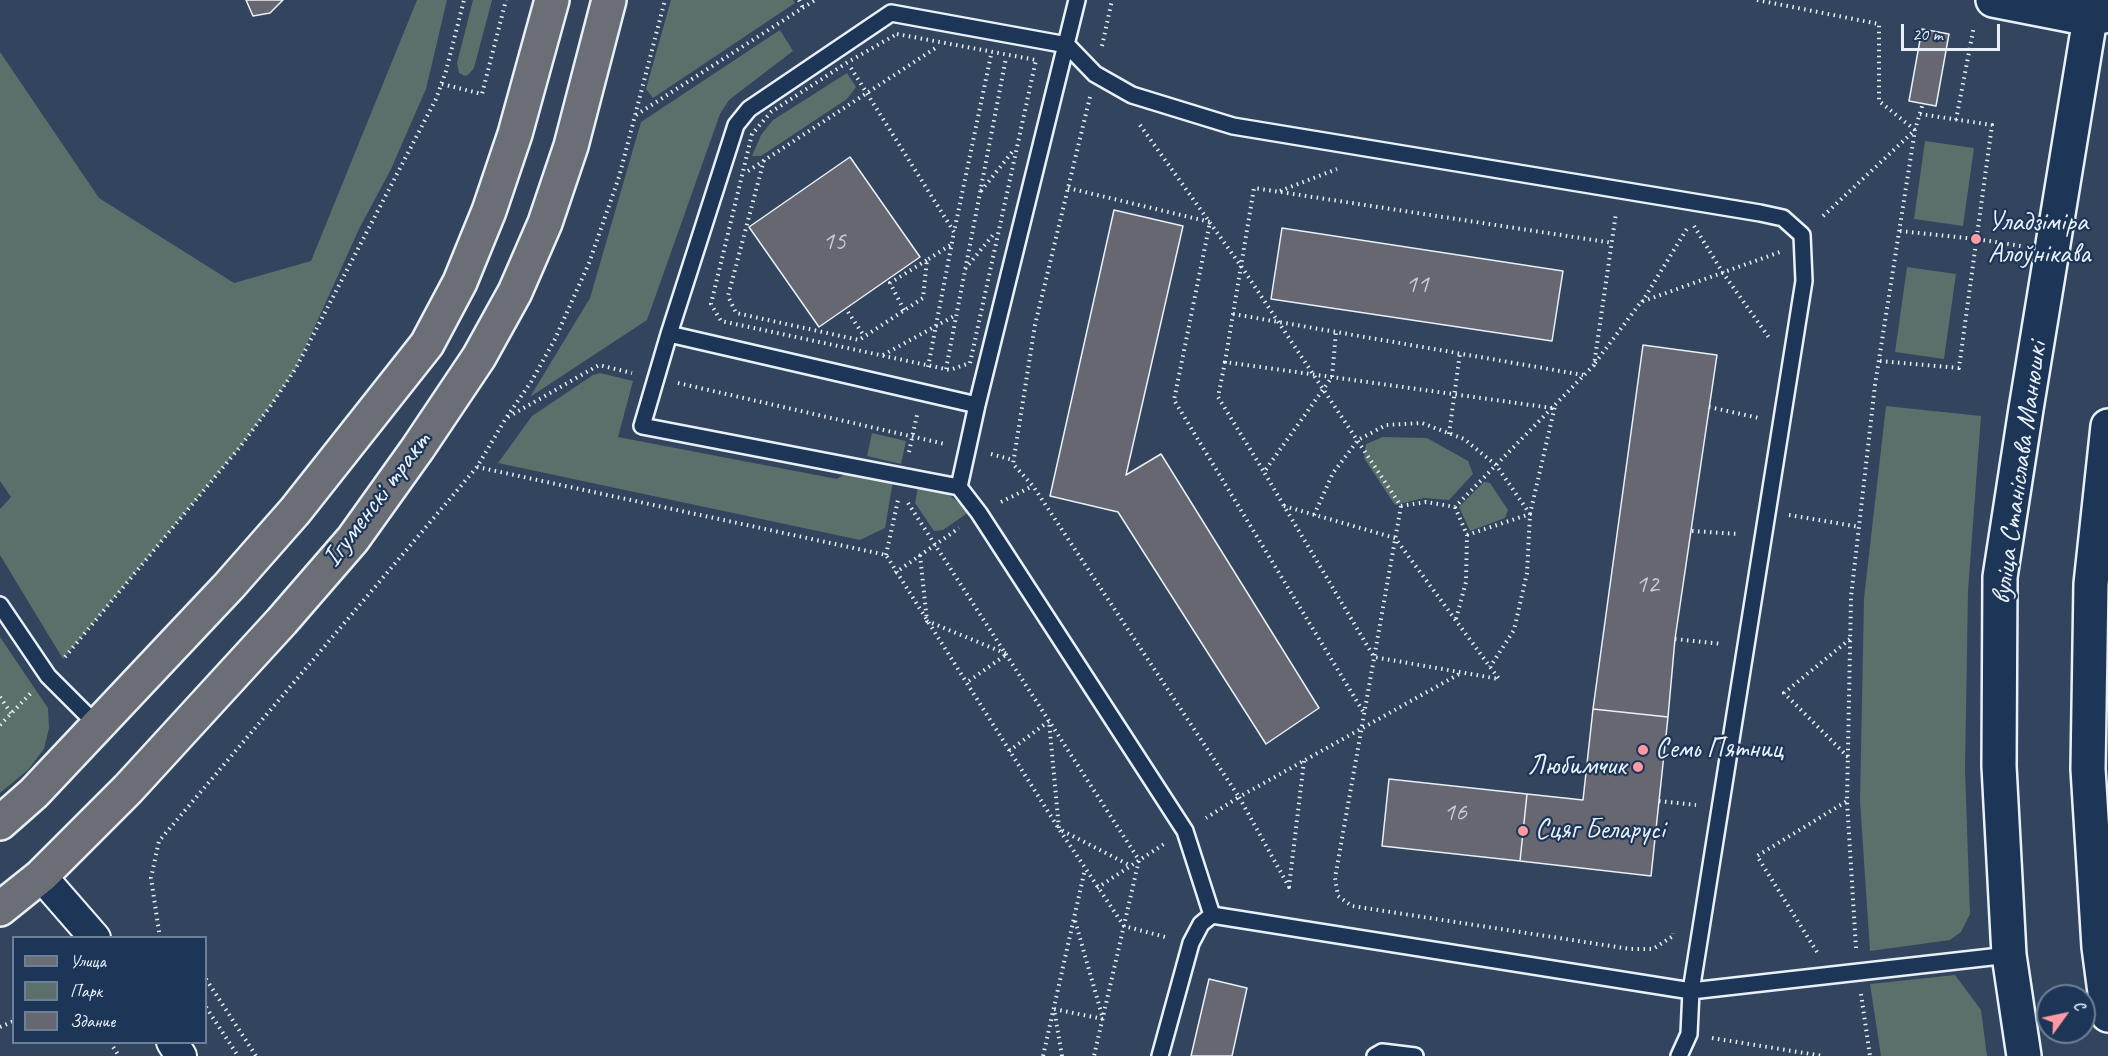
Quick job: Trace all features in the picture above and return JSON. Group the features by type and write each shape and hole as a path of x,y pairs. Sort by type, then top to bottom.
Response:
{"main road":[{"name":"Ігуменскі тракт","path":"0,823 34,793 229,586 288,519 427,344 460,282 489,211 515,134 552,0"},
{"name":"Ігуменскі тракт","path":"0,909 41,876 128,789 353,539 479,357 515,292 545,223 571,146 609,0"},
{"path":"1984,11 2097,11"},
{"name":"вуліца Станіслава Манюшкі","path":"2024,1056 2009,955 1999,766 2000,577 2052,251 2097,11"},
{"path":"2108,426 2091,584 2088,770 2099,947 2108,1015"}],"street":[{"path":"41,876 93,936"}],"lane":[{"path":"959,487 976,405 1077,0"},
{"path":"1212,915 1185,831 979,513 959,487 642,426 736,125 749,109 891,13 1067,45 1095,74 1132,95 1233,126 1760,213 1782,218 1802,235 1804,281 1691,991 1689,1034 1679,1056"},
{"path":"669,334 976,405"},
{"path":"0,604 48,676 98,726"},
{"path":"1160,1056 1191,943 1201,924 1212,915 1691,991 2009,955"},
{"path":"1375,1056 1382,1052 1415,1056"}],"path":[{"path":"0,725 48,676 169,534 272,404 296,368 442,84 464,0"},
{"path":"442,84 482,94 506,0"},
{"path":"799,0 803,8"},
{"path":"636,115 814,0"},
{"path":"1095,74 1112,0"},
{"path":"1757,0 1879,24 1879,101 1915,130"},
{"path":"1956,120 1984,11"},
{"path":"897,34 946,41 992,53 1036,60 970,363 950,370 721,321 711,304 752,134 771,112 848,62 897,34"},
{"path":"743,174 946,41"},
{"path":"928,365 992,53"},
{"path":"946,369 1007,54"},
{"path":"848,62 954,232"},
{"path":"1099,99 1091,93 1035,325 1012,464 1033,486 1239,797 1289,887 1304,761"},
{"path":"1846,950 1856,949 1847,801 1851,597 1880,361 1915,130 1923,103"},
{"path":"1880,361 1959,368 1992,125 1920,114"},
{"path":"1134,121 1142,127 1241,266 1401,506 1335,878 1338,896 1352,906 1630,949 1653,949 1673,936 1675,925"},
{"path":"1802,235 1915,130"},
{"path":"980,192 1018,145"},
{"path":"764,160 728,296 736,313 859,340 923,298 927,260"},
{"path":"1068,188 1210,222"},
{"path":"1284,506 1395,538 1499,679 1374,657 1218,397 1254,188 1613,243"},
{"path":"1594,365 1617,211 1627,213"},
{"path":"1210,222 1173,400 1364,713"},
{"path":"1691,222 1702,224"},
{"path":"1691,222 1723,273 1774,345 1776,335"},
{"path":"1455,507 1594,365 1641,303 1691,222"},
{"path":"965,269 1000,225"},
{"path":"1900,231 1976,239 2052,251"},
{"path":"904,310 890,283 952,244"},
{"path":"1641,303 1781,249 1784,262"},
{"path":"848,312 864,336"},
{"path":"1233,314 1584,375"},
{"path":"882,355 956,315"},
{"path":"1264,472 1332,377 1336,332"},
{"path":"1449,434 1460,353"},
{"path":"1225,362 1554,406"},
{"path":"506,418 599,365 1013,460"},
{"path":"1490,667 1514,630 1527,573 1530,514 1554,406"},
{"path":"1709,407 1762,418 1763,408"},
{"path":"1314,515 1333,473 1358,440 1386,425 1422,423 1464,439 1497,465 1530,514"},
{"path":"477,467 886,555 1059,829 1124,926 1191,943"},
{"path":"906,500 1139,860 1094,1056"},
{"path":"1401,506 1426,502 1455,507"},
{"path":"1455,507 1467,535 1466,582 1456,620"},
{"path":"1768,511 1860,527"},
{"path":"1467,535 1530,514"},
{"path":"1692,531 1742,535"},
{"path":"920,555 927,621"},
{"path":"927,621 1007,654"},
{"path":"1721,656 1725,633"},
{"path":"1848,757 1784,693 1851,638"},
{"path":"1675,639 1723,644"},
{"path":"966,684 1007,654"},
{"path":"1239,797 1461,672"},
{"path":"0,697 11,713"},
{"path":"1009,751 1049,721"},
{"path":"1049,721 1059,829"},
{"path":"1694,816 1698,794"},
{"path":"1659,801 1696,805"},
{"path":"1827,952 1818,954 1757,856 1847,801"},
{"path":"1059,829 1131,866"},
{"path":"1043,1056 1085,868"},
{"path":"1074,917 1103,1019"},
{"path":"1858,971 1870,1056"},
{"path":"207,981 256,1056"},
{"path":"207,1009 238,1056"},
{"path":"1054,1009 1103,1019"},
{"path":"1054,1009 1062,1056"},
{"path":"1689,1034 1824,1056"}],"green space":[{"path":"417,0 447,0 426,89 391,169 359,229 296,368 240,447 63,659 0,555 0,509 11,497 0,481 0,52 99,198 234,283 311,261"},
{"path":"473,0 492,0 474,68 465,76 459,73 457,63"},
{"path":"671,0 793,0 795,3 653,98 646,89"},
{"path":"780,30 793,51 729,100 720,114 647,320 530,397 590,298 641,122"},
{"path":"847,73 856,87 847,99 761,156 752,156 761,135 773,120"},
{"path":"1925,141 1974,148 1963,226 1914,219"},
{"path":"1907,267 1956,274 1944,359 1895,352"},
{"path":"600,373 633,381 618,437 837,479 848,472 893,481 885,528 860,540 498,463 532,416 593,375"},
{"path":"1886,406 1981,416 1968,591 1965,770 1970,914 1961,932 1950,940 1870,951 1860,801 1864,598"},
{"path":"872,433 906,441 901,464 867,456"},
{"path":"1383,437 1427,438 1468,461 1473,474 1449,500 1424,498 1395,505 1364,458 1366,444"},
{"path":"1484,482 1490,483 1508,510 1505,518 1470,531 1459,507"},
{"path":"918,487 945,491 969,512 943,530 934,531 915,503"},
{"path":"0,637 48,708 49,728 44,749 28,770 0,793"},
{"path":"1955,975 1981,1010 1987,1056 1881,1056 1870,984"}],"building":[{"path":"246,0 283,0 270,13 253,16"},
{"path":"1922,29 1949,34 1936,106 1909,101"},
{"path":"850,157 920,257 819,327 749,227"},
{"path":"1114,210 1183,226 1126,475 1161,454 1319,708 1266,744 1118,512 1050,496"},
{"path":"1282,228 1563,271 1552,341 1271,299"},
{"path":"1643,345 1717,355 1675,639 1668,717 1593,709"},
{"path":"1593,709 1668,717 1651,876 1520,861 1527,794 1583,800"},
{"path":"1389,779 1527,794 1520,861 1382,846"},
{"path":"1209,979 1247,988 1232,1056 1191,1056"}],"place":[{"name":"Уладзіміра Алоўнікава","path":"1976,239"},
{"name":"Семь Пятниц","path":"1643,750"},
{"name":"Любимчик","path":"1638,767"},
{"name":"Сцяг Беларусі","path":"1523,831"}]}
